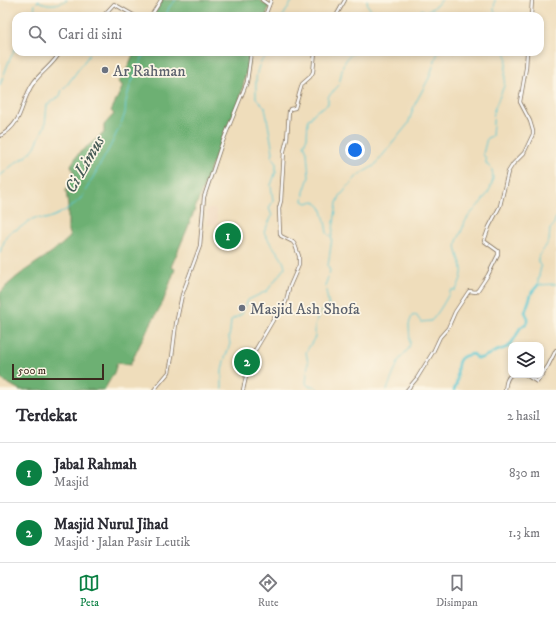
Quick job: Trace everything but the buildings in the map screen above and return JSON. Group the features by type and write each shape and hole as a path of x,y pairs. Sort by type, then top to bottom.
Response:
{"street":[{"path":"154,12 161,0"},
{"path":"262,0 269,5"},
{"path":"266,12 271,0"},
{"path":"338,12 345,0"},
{"path":"531,12 532,0"},
{"path":"107,12 114,4 128,12"},
{"path":"0,136 7,132 15,124 29,90 35,81 58,56"},
{"path":"154,390 169,372 182,295 200,246 205,195 221,146 247,82 250,56"},
{"path":"243,390 250,359 278,312 286,302 289,288 299,265 299,256 295,244 281,236 279,229 278,208 281,201 288,113 290,109 295,108 302,84 312,74 315,56"},
{"path":"407,390 417,378 433,352 440,337 448,328 463,299 469,291 476,292 478,290 490,272 499,253 495,248 484,241 493,218 500,206 508,172 513,164 524,153 534,131 520,102 527,56"},
{"path":"544,372 556,350"},
{"path":"504,390 508,377"},
{"path":"531,378 537,382 540,378"}],"shaded area":[{"path":"206,209 216,209 218,224 207,225"}],"green space":[{"path":"162,0 259,0 269,6 267,12 155,12"},
{"path":"132,56 250,56 240,99 222,139 171,267 175,269 163,302 130,365 117,363 114,373 104,390 20,390 2,380 0,375 0,293 16,278 70,237 68,231 68,206 66,190 74,174 71,165 79,153 104,133 104,125 114,114 111,111 123,86 118,82 128,67"}],"waterway":[{"path":"34,12 35,4 39,0"},
{"path":"38,1 46,4 53,4 67,0"},
{"name":"Ci Limus","path":"167,12 169,7 176,0"},
{"path":"286,12 293,0"},
{"path":"367,0 368,6 372,12"},
{"path":"425,12 433,8 442,0"},
{"path":"495,0 495,12"},
{"path":"420,12 422,9 425,12"},
{"path":"0,85 12,55"},
{"path":"0,176 15,163 27,156 35,147 45,125 47,105 60,96 62,90 88,56"},
{"name":"Ci Limus","path":"1,249 7,235 11,231 18,229 35,218 45,219 59,214 82,197 111,145 123,119 130,86 143,56"},
{"path":"222,390 222,371 230,344 229,337 231,320 242,314 248,300 267,291 285,267 282,259 264,232 272,216 269,208 273,201 271,185 276,171 276,161 272,157 273,152 265,107 256,98 258,68 265,56"},
{"path":"319,390 314,386 308,386 306,383 308,363 306,352 315,337 315,325 318,317 320,313 329,306 325,286 330,271 328,266 332,238 327,233 321,207 314,201 307,203 303,201 304,192 309,177 307,152 304,144 307,138 308,119 311,118 316,111 328,104 328,97 339,85 343,65 349,56"},
{"path":"332,236 337,203 340,196 358,175 374,166 408,124 415,104 429,78 437,56"},
{"path":"387,390 399,360 409,348 409,324 412,316 416,315 421,322 431,321 451,290 456,290 460,280 462,269 456,245 457,241 467,219 486,196 492,184 492,170 486,163 486,159 483,154 487,138 492,136 494,110 504,86 507,56"},
{"path":"556,217 553,226 550,229 549,241 538,258 538,262 541,267 538,285 556,284"},
{"path":"454,390 457,382 457,366 460,359 467,355 473,354 476,358 482,358 508,347 520,328 528,322 525,312 532,292 538,285"}],"place":[{"name":"Ar Rahman","path":"105,70"},
{"name":"Jabal Rahmah","path":"228,236"},
{"name":"Masjid Ash Shofa","path":"242,308"},
{"name":"Masjid Nurul Jihad","path":"247,362"}]}
